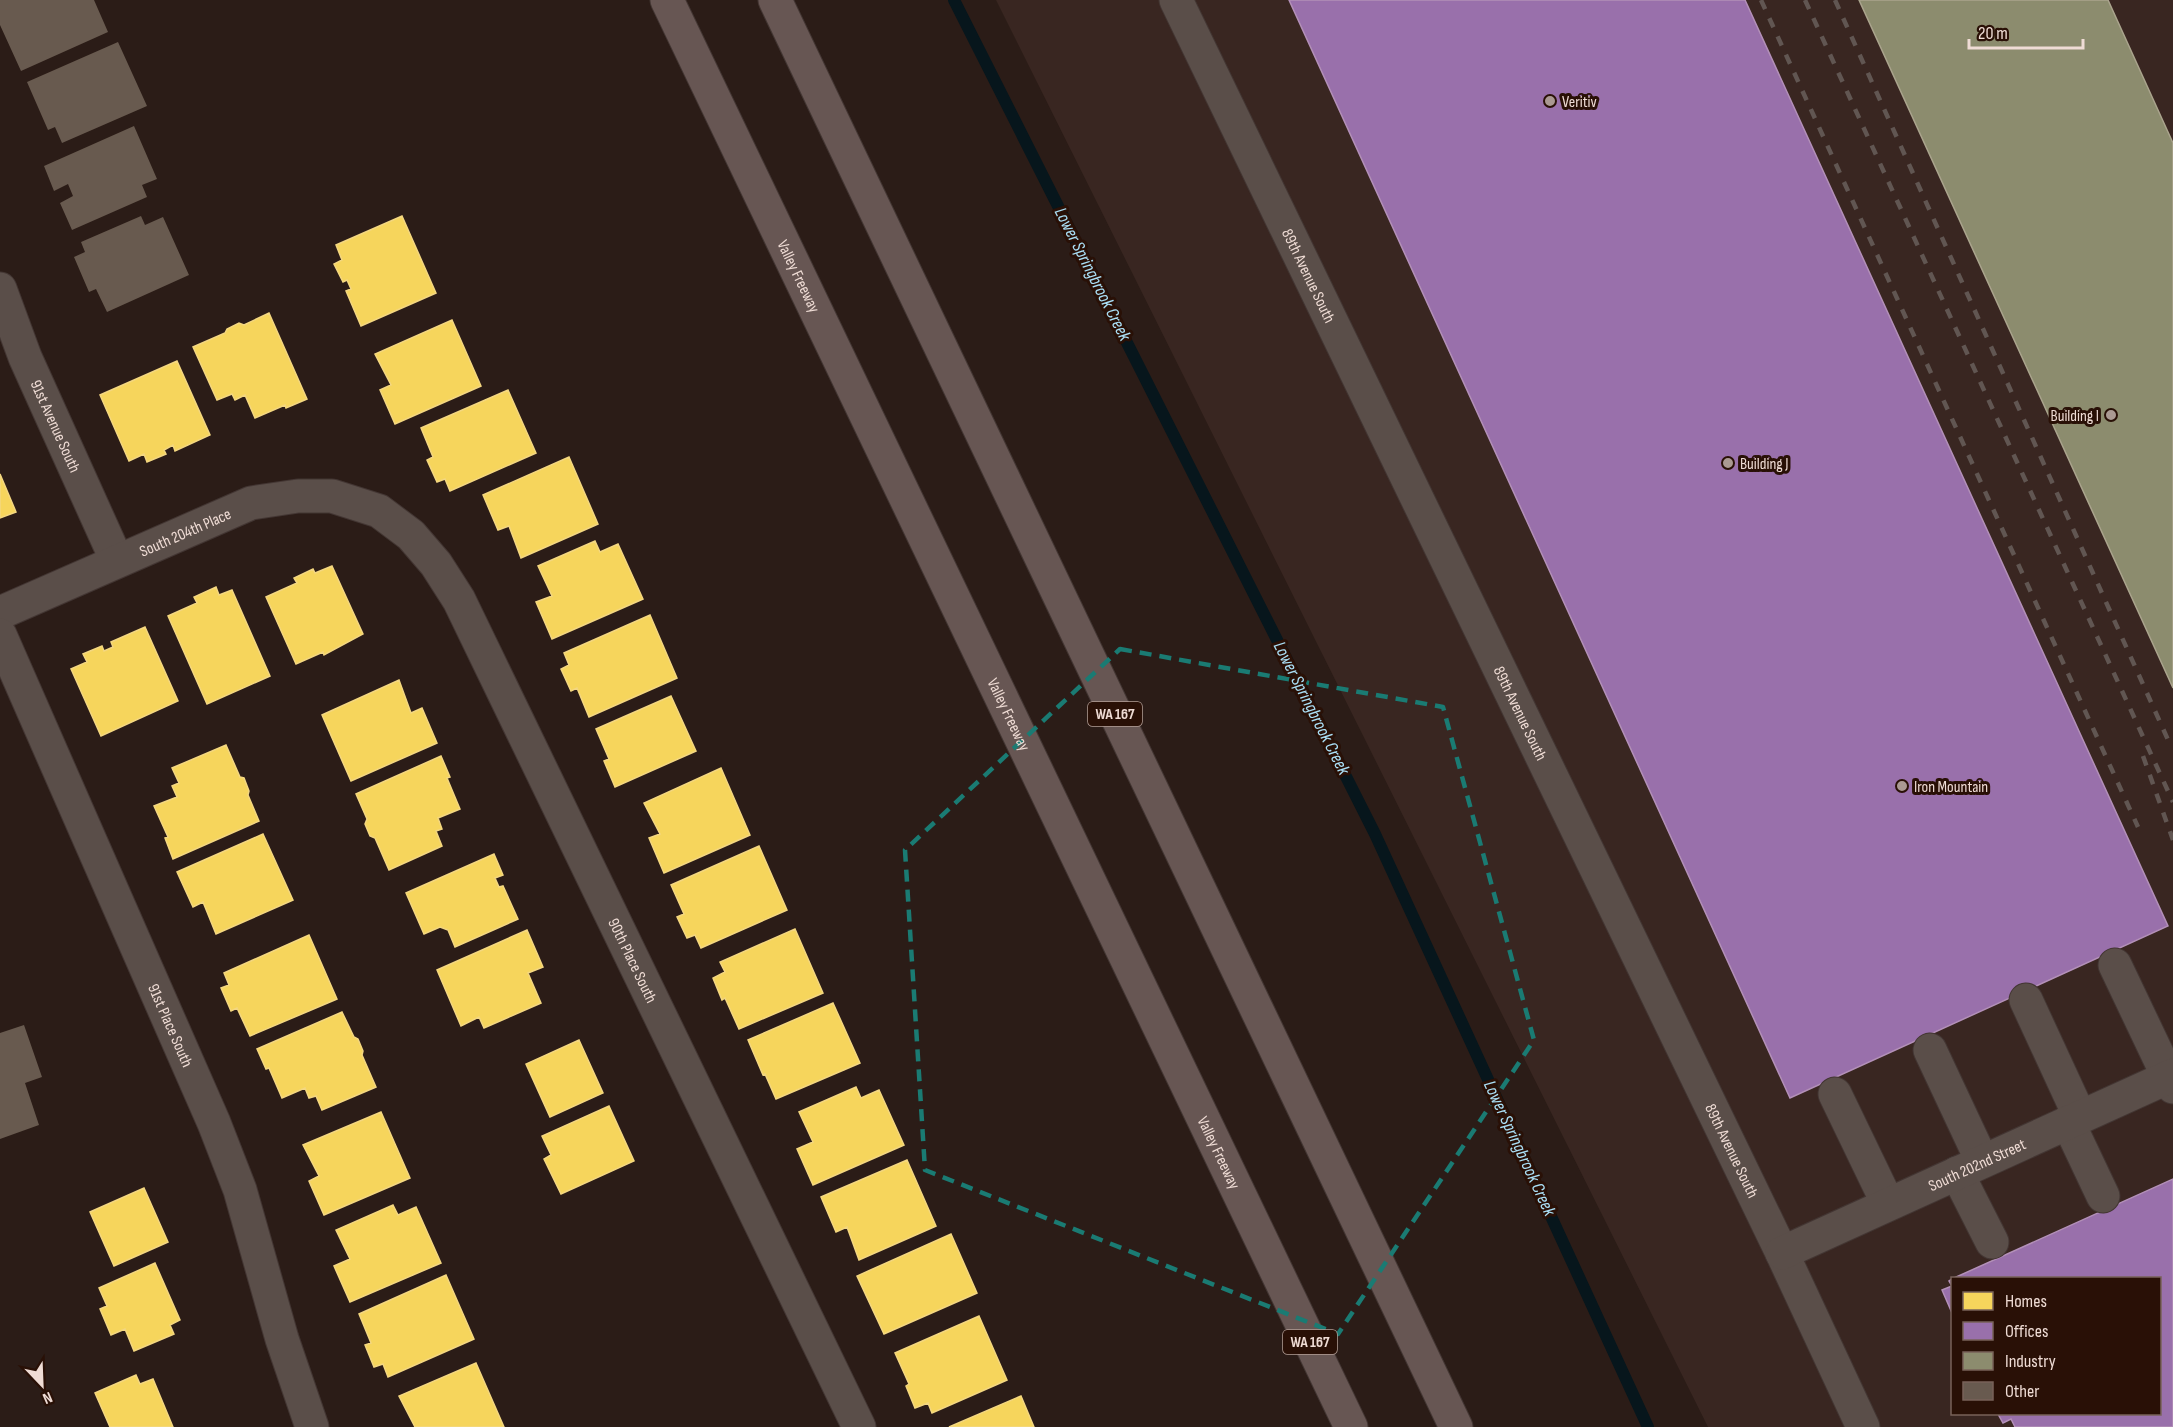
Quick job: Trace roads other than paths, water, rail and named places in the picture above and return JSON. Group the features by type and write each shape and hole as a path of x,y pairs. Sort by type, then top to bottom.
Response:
{"highway":[{"name":"Valley Freeway","path":"667,0 1351,1427"},
{"name":"WA 167","path":"775,0 1456,1427"}],"street":[{"name":"89th Avenue South","path":"1176,0 1782,1252 1863,1427"},
{"name":"91st Avenue South","path":"0,288 25,357 117,561"},
{"name":"South 204th Place","path":"0,613 251,503 297,496 333,496 379,511"},
{"name":"90th Place South","path":"379,511 411,535 436,564 459,600 859,1427"},
{"name":"91st Place South","path":"0,635 214,1123 240,1190 282,1339 312,1427"},
{"path":"2115,965 2171,1080"},
{"path":"2026,1000 2103,1196"},
{"path":"1930,1050 1992,1242"},
{"name":"South 202nd Street","path":"1782,1252 2074,1120 2171,1080"},
{"path":"1835,1094 1888,1204"}],"waterway":[{"name":"Lower Springbrook Creek","path":"954,0 1375,834 1648,1427"}],"railway":[{"path":"1761,0 2138,827"},
{"path":"1805,0 2173,802"},
{"path":"1835,0 2169,742"},
{"path":"2143,756 2173,840"}],"place":[{"name":"Veritiv","path":"1550,101"},
{"name":"Building I","path":"2111,415"},
{"name":"Building J","path":"1728,463"},
{"name":"Iron Mountain","path":"1902,786"}]}
